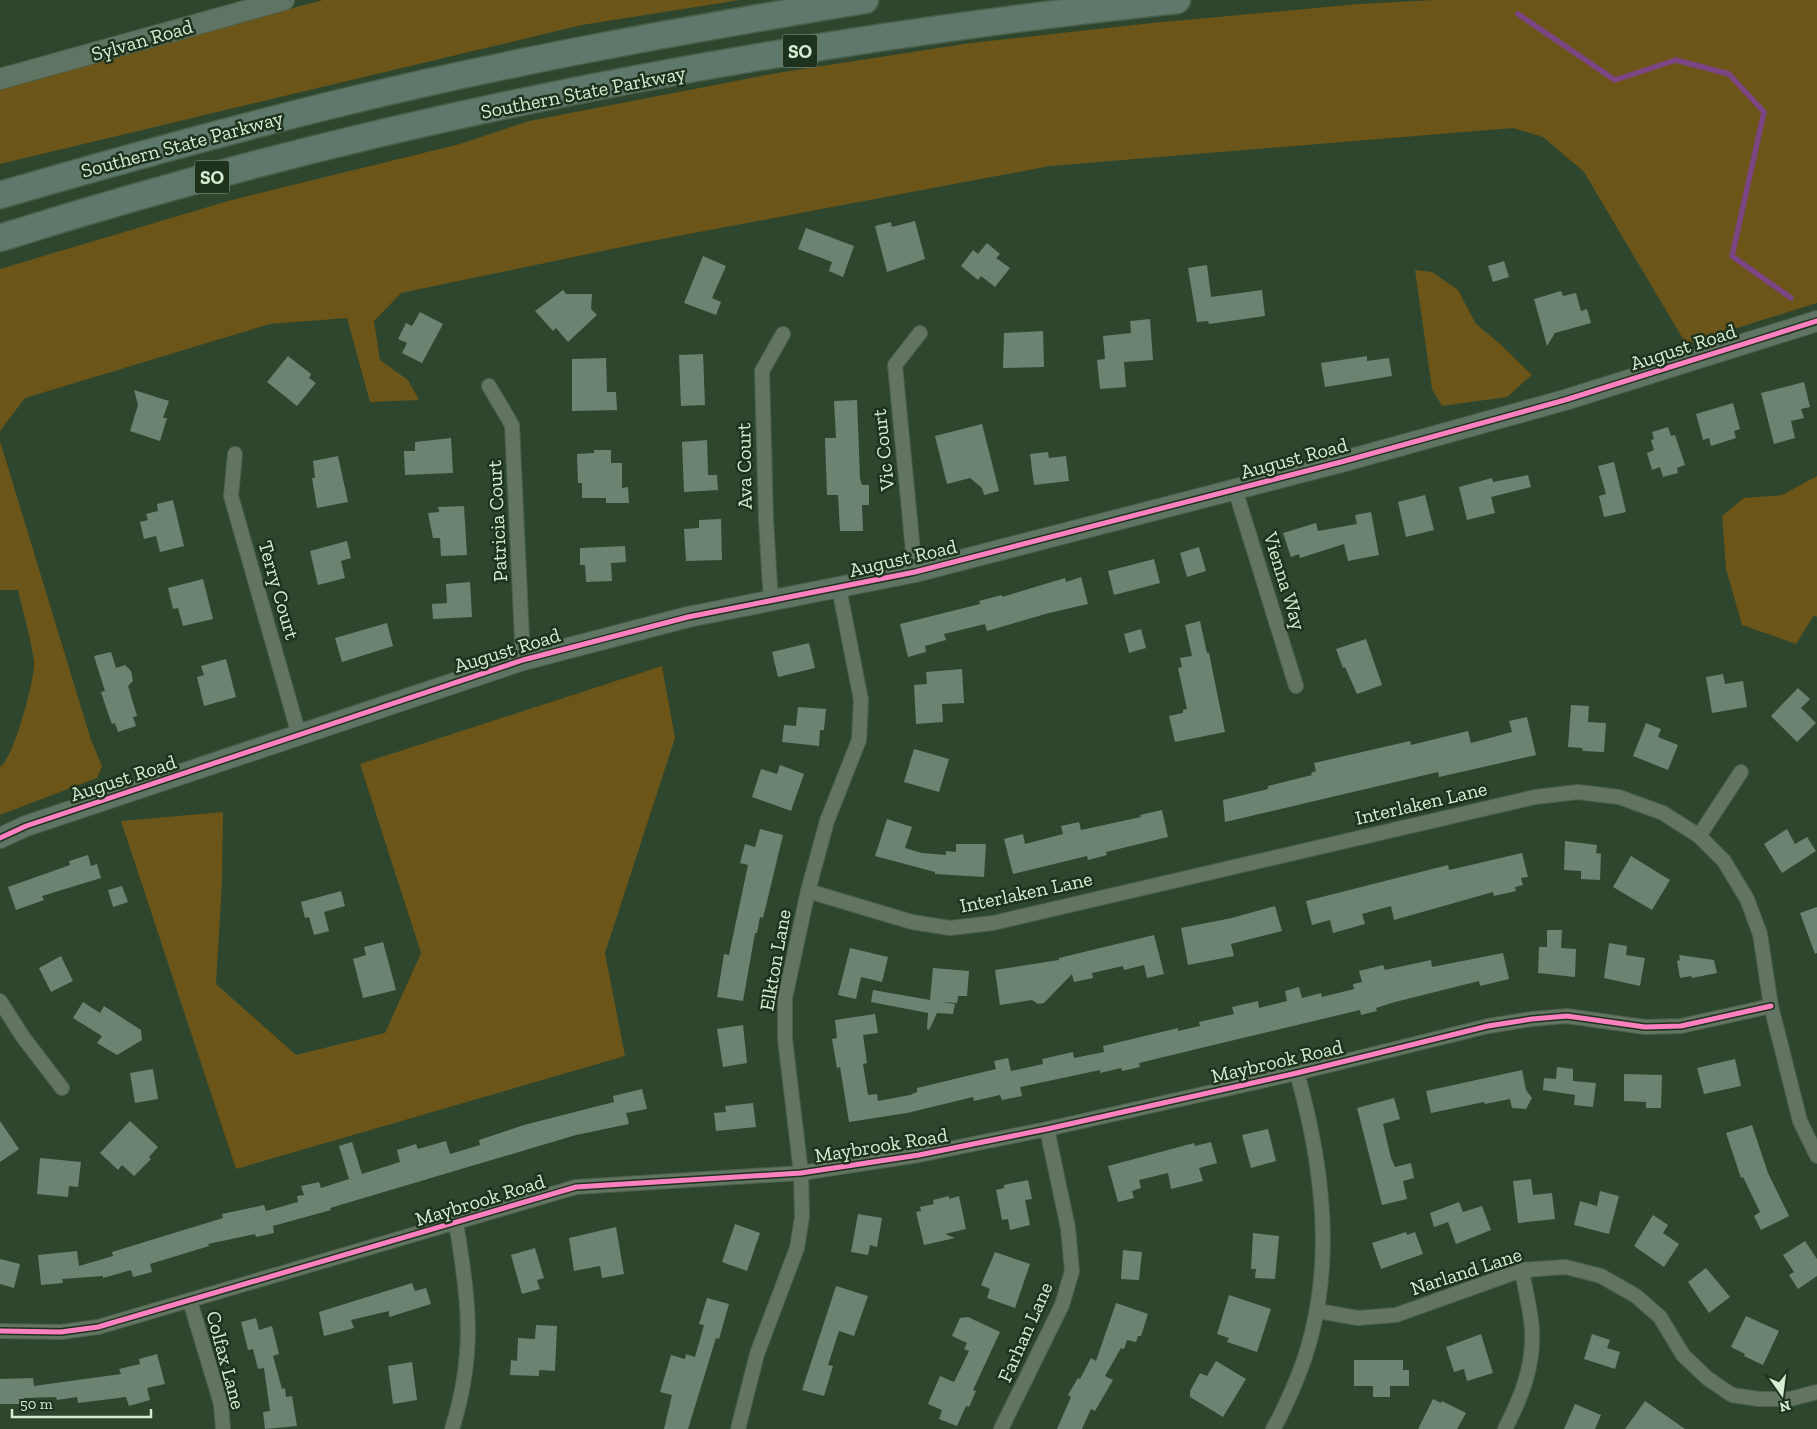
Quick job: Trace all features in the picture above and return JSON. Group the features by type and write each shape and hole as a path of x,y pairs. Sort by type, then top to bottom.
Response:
{"highway":[{"name":"Southern State Parkway","path":"0,195 155,150 411,86 664,34 865,0"},
{"name":"Southern State Parkway","path":"0,238 221,174 357,140 562,95 702,68 911,33 1177,0"}],"street":[{"name":"Sylvan Road","path":"0,79 284,0"},
{"name":"August Road","path":"0,838 26,826 523,660 642,628 915,572 1235,489 1565,400 1817,321"},
{"name":"Vic Court","path":"915,572 895,365 920,333"},
{"name":"Ava Court","path":"771,602 766,520 762,371 782,334"},
{"name":"Patricia Court","path":"489,386 512,425 523,660"},
{"name":"Terry Court","path":"235,454 231,496 299,736"},
{"name":"Vienna Way","path":"1235,489 1296,686"},
{"name":"Elkton Lane","path":"738,1429 757,1354 797,1248 802,1216 801,1173 785,1039 785,998 808,891 827,821 859,740 861,700 839,588"},
{"path":"1699,836 1741,772"},
{"name":"Interlaken Lane","path":"808,891 912,922 950,928 993,923 1535,797 1578,792 1619,797 1663,813 1699,836 1724,861 1747,898 1760,934 1772,1006 1800,1121 1817,1156"},
{"path":"0,1000 23,1037 62,1088"},
{"name":"Maybrook Road","path":"0,1331 61,1332 98,1327 576,1187 801,1173 919,1155 1047,1129 1296,1073 1488,1026 1532,1019 1567,1016 1645,1027 1681,1026 1772,1006"},
{"path":"1273,1429 1302,1368 1318,1311 1323,1254 1323,1201 1311,1122 1296,1073"},
{"name":"Farhan Lane","path":"1001,1429 1062,1305 1072,1271 1068,1228 1047,1129"},
{"path":"452,1429 460,1405 469,1345 467,1289 456,1223"},
{"name":"Narland Lane","path":"1318,1311 1358,1318 1396,1315 1522,1270 1566,1267 1602,1276 1636,1296 1660,1317 1683,1355 1706,1378 1732,1395 1759,1399 1790,1399 1817,1392"},
{"path":"1505,1429 1516,1407 1530,1368 1532,1330 1522,1270"},
{"name":"Colfax Lane","path":"190,1301 221,1404 223,1429"}],"shaded area":[{"path":"323,0 740,0 582,25 0,164 0,86"},
{"path":"1434,0 1817,0 1817,303 1686,344 1584,172 1543,137 1513,128 1050,166 641,243 401,293 374,321 380,360 408,380 419,400 370,402 347,318 270,324 25,398 0,431 0,269 228,201 460,144 529,121 777,73 971,43 1152,23 1359,4"},
{"path":"1415,270 1432,272 1458,290 1476,324 1532,375 1507,397 1442,406 1432,389"},
{"path":"0,441 91,740 102,766 97,778 0,815 0,767 6,761 23,718 34,662 18,590 0,590"},
{"path":"1817,476 1817,617 1814,615 1796,644 1742,625 1726,569 1722,516 1744,498 1782,495"},
{"path":"662,666 675,738 605,953 625,1056 236,1169 121,821 223,812 222,882 216,984 296,1055 385,1033 421,953 360,764"}],"building":[{"path":"915,221 925,259 887,272 875,226 891,222 892,227"},
{"path":"806,228 854,246 843,277 829,271 832,262 798,249"},
{"path":"987,243 1000,254 996,258 1010,268 995,287 981,276 978,280 961,266 973,250 978,254"},
{"path":"703,256 726,266 712,298 721,302 716,315 684,303"},
{"path":"1504,261 1509,277 1493,282 1488,266"},
{"path":"1207,265 1211,297 1262,290 1265,316 1209,324 1208,321 1197,322 1188,268"},
{"path":"563,290 566,294 592,294 591,309 597,315 568,342 556,328 553,331 535,311"},
{"path":"1561,291 1563,296 1576,293 1581,311 1587,309 1591,323 1555,333 1547,346 1534,299"},
{"path":"420,312 443,324 422,363 402,353 407,343 398,339 406,323 412,326"},
{"path":"1150,319 1153,360 1124,362 1126,387 1100,389 1097,360 1105,359 1103,336 1131,333 1130,321"},
{"path":"1043,331 1044,367 1003,368 1004,333"},
{"path":"703,354 705,405 681,406 679,355"},
{"path":"288,356 311,374 309,378 316,383 297,406 267,382"},
{"path":"1367,356 1367,361 1389,358 1392,376 1325,387 1321,363"},
{"path":"606,358 607,392 616,392 617,410 572,411 572,359"},
{"path":"1804,382 1810,407 1801,409 1804,418 1791,421 1795,438 1774,444 1761,393"},
{"path":"134,390 169,401 163,418 167,418 160,441 130,431 138,405"},
{"path":"857,400 860,479 862,485 869,485 869,505 862,505 863,531 840,531 838,495 827,495 825,438 836,438 834,401"},
{"path":"1733,403 1740,429 1734,431 1736,438 1711,446 1709,438 1703,440 1696,414"},
{"path":"982,424 999,491 984,495 982,488 970,478 947,484 935,436"},
{"path":"1668,427 1671,436 1675,435 1685,465 1677,468 1678,473 1663,477 1660,467 1652,470 1647,453 1654,450 1651,440 1654,439 1652,432"},
{"path":"451,438 453,473 405,475 404,451 415,451 415,442"},
{"path":"707,440 708,475 717,475 718,490 684,492 682,442"},
{"path":"594,450 611,450 611,463 622,463 622,488 628,487 629,503 606,503 606,498 582,498 582,483 578,483 577,454 594,453"},
{"path":"1048,452 1049,458 1066,456 1069,481 1034,485 1030,454"},
{"path":"338,456 348,502 317,508 312,478 315,478 313,461"},
{"path":"1614,462 1626,512 1604,517 1599,496 1606,494 1598,466"},
{"path":"1528,475 1531,487 1491,497 1495,513 1467,520 1459,487 1492,478 1493,482"},
{"path":"1425,495 1434,530 1406,537 1398,502"},
{"path":"173,500 184,546 160,552 156,536 144,539 140,522 148,520 146,514 158,511 157,504"},
{"path":"464,506 467,555 441,556 440,538 433,538 428,513 439,512 438,507"},
{"path":"1371,512 1379,555 1348,561 1344,544 1300,558 1299,554 1291,557 1283,533 1316,523 1318,531 1357,524 1355,515"},
{"path":"721,519 722,560 686,561 684,529 699,528 699,520"},
{"path":"347,541 351,558 341,561 345,578 318,585 310,551"},
{"path":"625,546 626,562 611,563 612,581 586,582 585,565 580,565 580,548"},
{"path":"1199,547 1206,571 1187,577 1180,553"},
{"path":"1154,559 1160,583 1114,595 1108,571"},
{"path":"1081,577 1088,604 987,631 985,624 944,634 946,640 925,646 926,652 908,657 900,624 980,604 979,601 1002,595 1002,597 1065,578 1066,582"},
{"path":"203,579 213,619 183,626 178,608 173,609 168,588"},
{"path":"470,582 472,617 433,619 432,604 447,603 446,584"},
{"path":"1200,621 1207,653 1209,653 1225,732 1175,742 1169,716 1183,713 1183,710 1187,709 1178,668 1182,667 1180,658 1192,656 1185,625"},
{"path":"387,623 393,646 342,662 335,638"},
{"path":"1141,629 1146,648 1129,653 1124,634"},
{"path":"1366,639 1382,685 1357,694 1345,667 1343,668 1336,649"},
{"path":"809,643 815,668 778,677 772,652"},
{"path":"111,652 116,668 125,665 131,671 133,681 128,686 137,716 133,717 136,726 118,732 115,723 112,724 101,692 105,691 94,656"},
{"path":"226,659 236,697 204,706 197,677 204,675 201,666"},
{"path":"962,669 964,703 942,704 943,722 916,724 914,685 927,684 926,672"},
{"path":"1723,674 1725,684 1743,681 1747,707 1712,713 1706,677"},
{"path":"1798,688 1810,699 1801,708 1816,723 1797,742 1771,716"},
{"path":"1571,705 1589,706 1588,722 1606,723 1604,752 1583,751 1582,748 1568,747"},
{"path":"798,707 826,709 824,730 820,730 819,746 782,742 784,725 796,726"},
{"path":"1527,717 1536,755 1439,777 1438,772 1225,822 1223,800 1268,789 1268,786 1312,775 1311,773 1316,771 1314,763 1410,741 1411,745 1468,731 1471,743 1512,732 1509,721"},
{"path":"1646,723 1661,729 1658,737 1678,745 1668,770 1633,756"},
{"path":"914,749 949,759 939,792 904,782"},
{"path":"780,765 804,774 791,811 752,797 761,769 777,774"},
{"path":"1162,810 1168,837 1106,852 1107,855 1088,860 1087,856 1013,874 1004,839 1023,834 1025,844 1063,834 1061,826 1079,822 1081,830 1141,817 1140,815"},
{"path":"887,819 912,827 905,848 922,853 946,855 946,851 956,852 956,844 986,844 984,877 935,874 935,872 875,856"},
{"path":"760,829 783,835 763,918 760,917 757,933 755,933 743,1001 717,997 724,954 729,955 748,865 740,863 745,844 755,847"},
{"path":"1787,829 1795,844 1807,837 1816,851 1782,873 1764,844"},
{"path":"1565,841 1597,845 1596,853 1601,854 1600,880 1581,879 1581,871 1564,870"},
{"path":"1522,853 1528,877 1521,878 1523,885 1515,887 1516,891 1494,896 1493,892 1394,920 1391,906 1362,914 1365,924 1333,933 1330,920 1312,925 1306,901 1448,865 1449,870"},
{"path":"88,855 91,866 97,864 101,878 42,896 44,900 16,910 8,887 70,865 69,861"},
{"path":"1631,856 1670,880 1652,910 1613,887"},
{"path":"122,886 128,902 113,907 108,890"},
{"path":"341,891 345,906 324,912 329,931 314,935 309,917 305,918 301,902"},
{"path":"1275,906 1282,931 1231,944 1234,956 1188,965 1181,928 1232,918"},
{"path":"1817,907 1817,953 1815,954 1800,913"},
{"path":"1547,930 1562,930 1561,948 1576,949 1575,977 1538,973 1539,947 1547,947"},
{"path":"1154,935 1164,974 1147,978 1144,965 1124,970 1123,966 1092,973 1093,978 1074,982 1072,974 1044,1003 1038,1004 1032,1000 1000,1005 995,970 1059,960 1059,958"},
{"path":"383,942 396,990 363,998 353,959 366,955 364,947"},
{"path":"1609,943 1627,946 1626,955 1645,958 1640,986 1604,978"},
{"path":"850,948 888,957 882,982 861,977 856,999 838,995"},
{"path":"1503,953 1509,979 1480,986 1479,981 1395,1002 1376,1008 1377,1011 1361,1015 1360,1010 1139,1063 1140,1067 1122,1071 1121,1068 1100,1073 1100,1070 1020,1087 1022,1096 1002,1100 1000,1095 974,1101 973,1097 907,1113 849,1122 840,1067 837,1068 832,1039 837,1038 835,1020 875,1014 878,1033 863,1035 867,1063 863,1064 868,1095 877,1094 878,1101 910,1095 917,1092 917,1088 996,1069 994,1061 1008,1058 1011,1071 1043,1064 1042,1059 1073,1052 1074,1058 1104,1052 1103,1046 1178,1028 1178,1031 1200,1026 1199,1022 1234,1014 1232,1007 1258,1001 1259,1008 1287,1001 1285,991 1299,987 1302,998 1321,993 1322,997 1354,989 1353,984 1362,982 1359,971 1383,965 1385,970 1431,960 1432,967"},
{"path":"1679,955 1714,960 1717,973 1692,978 1691,976 1680,978 1677,961 1680,960"},
{"path":"61,956 73,981 51,992 39,968"},
{"path":"933,968 969,971 967,996 958,996 957,1003 942,1002 955,1004 953,1014 937,1013 929,1030 927,1029 928,1013 871,1002 873,990 930,1000"},
{"path":"83,1002 100,1013 104,1006 141,1030 142,1040 117,1055 97,1043 102,1036 73,1018"},
{"path":"743,1025 747,1063 723,1067 717,1029"},
{"path":"1735,1059 1741,1086 1704,1094 1697,1068"},
{"path":"1557,1067 1573,1069 1573,1081 1596,1083 1593,1107 1574,1105 1575,1095 1543,1090 1544,1078 1556,1079"},
{"path":"153,1069 158,1099 135,1103 130,1073"},
{"path":"1522,1070 1526,1090 1532,1098 1526,1109 1512,1108 1510,1099 1485,1104 1484,1102 1431,1113 1426,1091"},
{"path":"1624,1074 1662,1075 1661,1108 1646,1108 1646,1102 1624,1101"},
{"path":"642,1089 647,1109 626,1113 629,1124 576,1135 330,1208 331,1210 273,1226 274,1233 256,1237 255,1234 208,1244 209,1246 150,1264 152,1272 133,1277 131,1270 103,1278 103,1276 62,1279 63,1283 41,1285 38,1255 77,1251 79,1266 113,1256 112,1252 223,1218 222,1214 264,1205 266,1211 298,1202 297,1196 304,1195 301,1186 319,1182 321,1188 349,1179 339,1146 352,1142 362,1174 400,1162 397,1150 416,1144 418,1149 446,1141 450,1154 480,1145 479,1140 524,1125 614,1102 613,1096"},
{"path":"1394,1098 1400,1119 1383,1124 1391,1158 1395,1167 1411,1163 1414,1178 1403,1181 1407,1199 1382,1205 1357,1108"},
{"path":"753,1103 756,1127 716,1131 714,1113 726,1112 725,1106"},
{"path":"0,1121 19,1149 0,1162"},
{"path":"130,1121 158,1147 149,1157 151,1159 134,1176 122,1165 118,1170 100,1153"},
{"path":"1752,1125 1768,1173 1789,1216 1761,1230 1754,1216 1760,1212 1743,1177 1741,1178 1726,1133"},
{"path":"1268,1129 1276,1161 1251,1168 1242,1135"},
{"path":"1211,1142 1217,1163 1199,1168 1203,1181 1171,1189 1168,1173 1139,1180 1141,1188 1132,1191 1134,1198 1118,1202 1108,1166 1194,1143 1195,1146"},
{"path":"40,1158 81,1162 78,1187 69,1186 68,1197 37,1194"},
{"path":"1531,1179 1533,1195 1552,1193 1555,1219 1518,1223 1513,1181"},
{"path":"1028,1180 1032,1199 1025,1200 1030,1225 1010,1230 1008,1219 1002,1220 996,1190 1004,1188 1004,1185"},
{"path":"1600,1191 1619,1196 1609,1234 1574,1225 1580,1201 1597,1206"},
{"path":"949,1196 949,1199 959,1196 966,1229 945,1234 955,1238 924,1245 916,1212 921,1211 920,1207 934,1204 933,1200"},
{"path":"1459,1202 1463,1212 1482,1206 1491,1230 1456,1244 1448,1222 1434,1227 1430,1213"},
{"path":"858,1214 882,1218 877,1247 870,1245 868,1255 851,1252"},
{"path":"1653,1215 1668,1225 1663,1233 1679,1244 1664,1267 1634,1246"},
{"path":"735,1224 760,1233 747,1271 722,1262"},
{"path":"616,1227 624,1274 602,1278 600,1266 574,1271 569,1238"},
{"path":"1406,1232 1407,1235 1415,1232 1423,1254 1381,1269 1372,1243"},
{"path":"1253,1233 1279,1236 1275,1279 1255,1278 1256,1269 1251,1269"},
{"path":"1805,1241 1817,1259 1817,1276 1798,1289 1789,1275 1794,1272 1783,1255"},
{"path":"535,1248 544,1278 537,1280 540,1289 522,1294 511,1255"},
{"path":"1123,1250 1142,1252 1139,1280 1121,1279"},
{"path":"995,1252 1030,1264 1015,1308 987,1298 990,1289 981,1285"},
{"path":"0,1259 20,1264 14,1288 0,1284"},
{"path":"1706,1268 1730,1297 1709,1313 1688,1282"},
{"path":"412,1283 415,1291 426,1288 431,1304 389,1317 389,1311 351,1320 354,1328 324,1336 319,1312"},
{"path":"836,1286 868,1296 854,1336 839,1331 828,1365 833,1366 824,1396 802,1390"},
{"path":"1229,1295 1271,1309 1257,1352 1227,1342 1229,1338 1217,1334"},
{"path":"707,1298 729,1304 719,1339 716,1338 688,1429 664,1429 672,1395 660,1392 671,1355 685,1359 686,1354 695,1357 704,1325 699,1324"},
{"path":"1116,1303 1148,1314 1141,1336 1138,1336 1136,1342 1127,1340 1124,1349 1121,1348 1105,1376 1113,1380 1095,1411 1091,1409 1082,1429 1057,1429 1071,1397 1068,1395 1078,1378 1080,1379 1091,1358 1096,1361"},
{"path":"1746,1316 1779,1331 1763,1365 1731,1347"},
{"path":"968,1317 1000,1332 973,1390 976,1391 969,1407 966,1406 957,1426 939,1419 942,1410 928,1404 940,1376 954,1382 969,1351 964,1349 967,1343 952,1336 960,1318"},
{"path":"256,1318 259,1330 272,1326 279,1354 273,1356 282,1389 285,1388 286,1397 292,1396 297,1426 265,1429 263,1412 270,1411 264,1368 258,1369 253,1349 248,1350 241,1322"},
{"path":"536,1325 557,1326 555,1371 539,1370 539,1376 510,1375 511,1360 517,1361 518,1338 535,1339"},
{"path":"1481,1334 1493,1373 1467,1381 1464,1369 1454,1372 1446,1347"},
{"path":"1592,1334 1610,1340 1607,1348 1620,1352 1615,1369 1584,1359"},
{"path":"157,1354 165,1384 147,1388 150,1400 129,1406 126,1397 78,1403 77,1397 57,1400 56,1397 24,1398 25,1404 0,1404 0,1379 33,1378 34,1386 121,1374 119,1369 140,1364 139,1359"},
{"path":"1354,1360 1403,1360 1403,1370 1409,1370 1409,1386 1390,1386 1390,1397 1373,1397 1373,1386 1354,1386"},
{"path":"1216,1361 1246,1379 1223,1417 1190,1397 1190,1391 1200,1373 1207,1376"},
{"path":"412,1362 417,1400 393,1404 388,1366"},
{"path":"1433,1399 1441,1403 1442,1401 1466,1413 1457,1429 1418,1429"},
{"path":"1645,1401 1685,1429 1625,1429"},
{"path":"1575,1404 1601,1415 1595,1429 1564,1429"}],"waterway":[{"path":"1518,14 1615,80 1676,60 1729,74 1764,112 1732,256 1791,298"}],"cycle path":[{"path":"0,838 26,826 523,660 688,617 915,572 1341,462 1565,400 1817,321"},
{"path":"0,1331 61,1332 98,1327 576,1187 801,1173 919,1155 1047,1129 1297,1073 1488,1026 1532,1019 1567,1016 1645,1027 1681,1026 1771,1006"}]}
